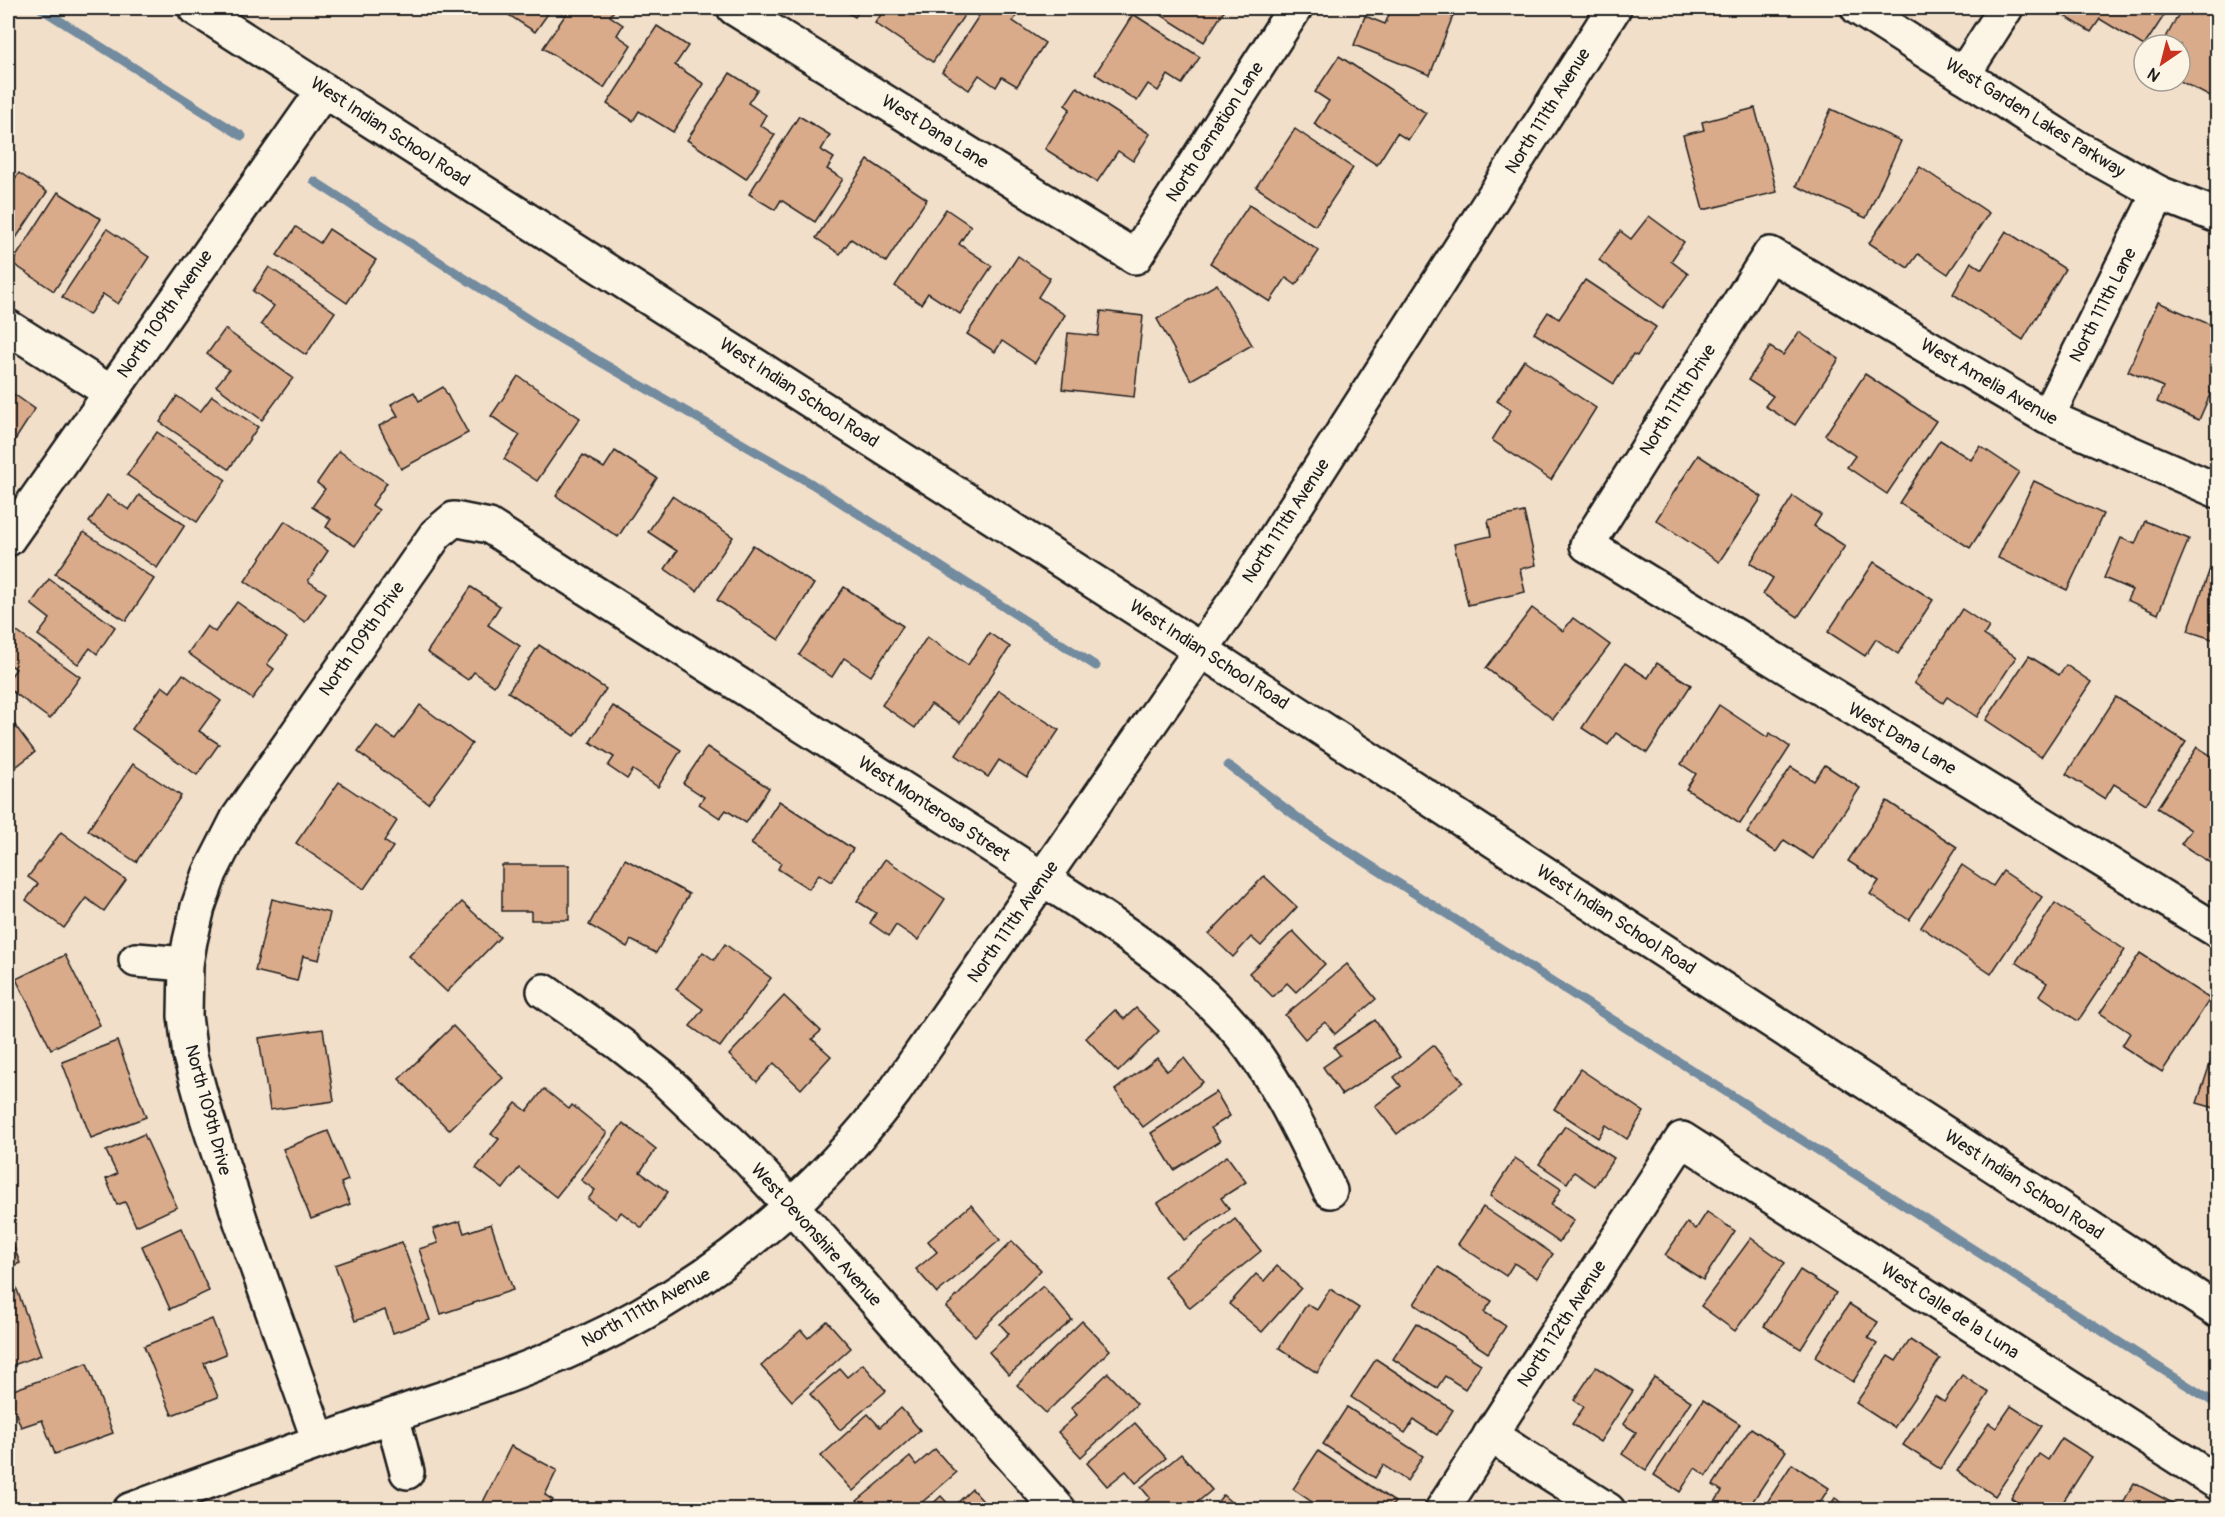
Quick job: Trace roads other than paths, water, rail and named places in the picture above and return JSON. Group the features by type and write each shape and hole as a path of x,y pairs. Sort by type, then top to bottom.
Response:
{"street":[{"name":"West Indian School Road","path":"195,8 1201,650 2217,1311"},
{"name":"West Dana Lane","path":"734,8 1135,257"},
{"name":"North Carnation Lane","path":"1135,257 1295,8"},
{"name":"North 111th Avenue","path":"130,1509 513,1373 577,1347 628,1322 711,1273 792,1207 840,1160 868,1127 1044,879 1201,650 1614,8"},
{"name":"West Garden Lakes Parkway","path":"1858,8 2076,147 2159,193 2217,216"},
{"path":"1963,75 2006,8"},
{"name":"North 109th Avenue","path":"8,538 324,90"},
{"name":"North 111th Lane","path":"2047,417 2159,193"},
{"name":"West Amelia Avenue","path":"1770,254 2047,417 2217,491"},
{"name":"North 111th Drive","path":"1587,545 1770,254"},
{"path":"8,327 110,392"},
{"name":"West Monterosa Street","path":"454,519 489,526 1146,946 1186,980 1239,1033 1266,1068 1289,1107 1330,1191"},
{"name":"North 109th Drive","path":"319,1441 240,1222 207,1118 190,1056 185,1016 186,964 195,918 210,873 238,818 436,534 454,519"},
{"name":"West Dana Lane","path":"1587,545 2217,931"},
{"path":"136,960 186,964"},
{"name":"West Devonshire Avenue","path":"543,991 620,1044 661,1076 701,1113 792,1207 1059,1509"},
{"name":"North 112th Avenue","path":"1442,1509 1682,1139"},
{"name":"West Calle de la Luna","path":"1682,1139 2217,1482"},
{"path":"392,1416 407,1472"},
{"path":"1491,1435 1608,1509"}],"waterway":[{"path":"40,8 242,136"},
{"path":"314,181 545,330 812,484 1096,666"},
{"path":"1228,765 1332,841 2218,1405"}]}
